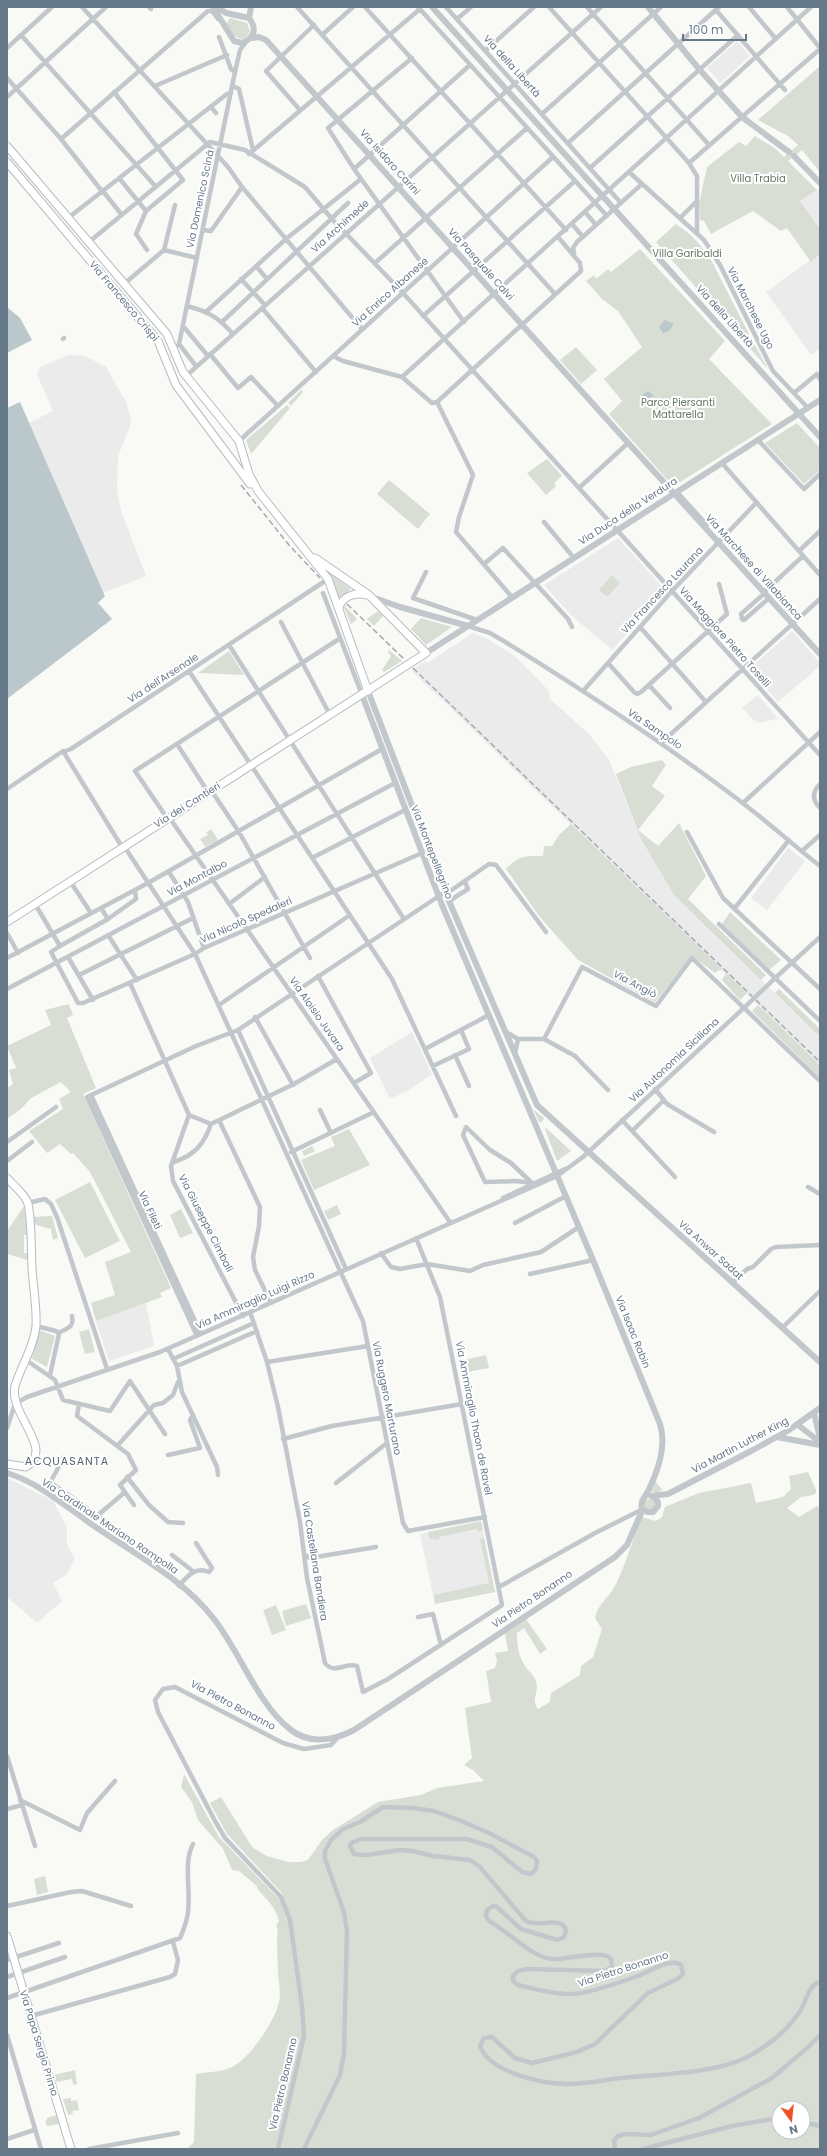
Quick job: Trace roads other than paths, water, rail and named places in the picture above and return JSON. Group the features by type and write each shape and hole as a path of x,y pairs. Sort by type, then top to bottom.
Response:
{"main road":[{"name":"Via Francesco Crispi","path":"7,146 167,334 177,347 186,376 239,441"},
{"name":"Via Francesco Crispi","path":"7,162 158,341 173,380 264,501"},
{"path":"196,412 207,403"},
{"path":"239,441 249,474 264,501 328,579 368,691"},
{"path":"306,552 369,595 426,653"},
{"path":"338,608 340,602 349,596 355,594 369,595"},
{"name":"Via dei Cantieri","path":"7,922 168,817 330,715 361,693 368,691 426,653"},
{"path":"7,1178 28,1203 36,1326 26,1360 15,1386 15,1404 37,1446 37,1455 33,1463 26,1467 7,1464"},
{"name":"Via Papa Sergio Primo","path":"7,1936 10,1959 18,1972 71,2149"}],"street":[{"path":"7,48 52,7"},
{"path":"82,7 208,144 242,187 362,329"},
{"path":"7,97 106,7"},
{"path":"213,7 223,25"},
{"path":"217,7 230,14 249,18"},
{"path":"61,139 208,11 212,12 223,25 237,43 240,50 254,33 254,27 249,18 251,7"},
{"path":"297,7 509,241 555,294"},
{"path":"322,35 354,7"},
{"path":"365,7 566,230"},
{"name":"Via della Libertà","path":"432,7 820,437"},
{"name":"Via della Libertà","path":"446,7 621,203"},
{"path":"457,19 471,7"},
{"path":"485,51 534,7"},
{"path":"549,7 689,163 697,176 697,232"},
{"path":"587,7 709,145"},
{"name":"Via Archimede","path":"186,376 346,232 500,98 601,7"},
{"path":"648,7 699,69 742,116 792,154 820,183"},
{"path":"542,114 661,7"},
{"path":"749,7 776,39"},
{"path":"689,163 820,49 787,7"},
{"path":"402,377 811,7"},
{"path":"233,86 239,89 251,152 419,8 607,216"},
{"path":"568,143 718,8 738,35 785,90"},
{"path":"223,25 223,18 230,14"},
{"path":"300,110 266,71 314,25"},
{"path":"21,35 156,187"},
{"path":"590,168 738,35"},
{"path":"219,37 231,69 235,72"},
{"name":"Via Isidoro Carini","path":"249,40 259,37 266,40 316,97 339,119 426,218"},
{"path":"237,43 249,40"},
{"name":"Via Domenico Scinà","path":"177,347 183,326 222,145 240,50"},
{"path":"155,86 227,55"},
{"path":"412,58 328,128 361,179 464,322"},
{"path":"354,169 470,65"},
{"path":"7,78 61,139 122,215"},
{"path":"114,92 183,180 146,211 136,234 147,250"},
{"path":"68,218 227,94 232,93"},
{"path":"211,107 216,113"},
{"path":"375,263 527,128"},
{"name":"Via Maggiore Pietro Toselli","path":"208,144 210,142 251,152 305,186 332,219 403,293 820,755"},
{"path":"89,242 208,144"},
{"name":"Via Enrico Albanese","path":"239,441 553,157"},
{"name":"Via Marchese Ugo","path":"629,172 697,232 714,255 774,371 808,408"},
{"path":"119,178 146,211"},
{"path":"207,311 286,239 361,179"},
{"path":"423,316 575,181"},
{"path":"574,254 575,245 583,236 642,184"},
{"path":"203,230 211,231 242,187"},
{"path":"681,217 696,202"},
{"path":"222,322 348,203"},
{"path":"124,284 164,250 175,205"},
{"path":"585,212 596,225"},
{"name":"Via Pasquale Calvi","path":"426,218 628,444"},
{"path":"572,224 583,236"},
{"path":"333,356 343,361 402,377 432,403 437,402 520,324 581,271 580,263 574,254 558,237"},
{"path":"164,250 197,258"},
{"path":"256,266 268,279"},
{"path":"241,279 316,372"},
{"path":"187,306 207,311 222,322 233,334"},
{"path":"183,326 238,388 251,377 278,406"},
{"path":"177,347 196,366"},
{"path":"794,393 817,374 820,379"},
{"name":"Via Duca della Verdura","path":"426,653 820,400"},
{"path":"437,402 473,475 457,523 456,532 512,597"},
{"path":"758,440 804,489 820,474"},
{"path":"579,488 628,444"},
{"name":"Via Marchese di Villabianca","path":"628,444 676,493 820,652"},
{"path":"722,463 820,575"},
{"name":"Via Francesco Laurana","path":"584,691 672,592 756,503"},
{"path":"544,522 574,558"},
{"path":"799,551 820,532"},
{"path":"484,564 503,548 568,618 572,627"},
{"path":"766,593 744,620 742,619 741,614 766,593 803,556"},
{"path":"426,572 413,598 477,620"},
{"name":"Via dell'Arsenale","path":"7,790 63,751 71,749 328,579"},
{"path":"608,663 634,692 641,692 727,614 719,584"},
{"path":"323,593 339,639 361,693"},
{"path":"369,595 400,607 468,626"},
{"path":"661,743 820,599"},
{"path":"280,622 330,715"},
{"name":"Via Sampolo","path":"468,626 490,633 584,691 661,743 743,802 788,841 820,866"},
{"path":"640,627 706,702"},
{"path":"310,958 240,832 177,744 339,639"},
{"path":"229,645 404,919"},
{"path":"189,671 250,766 392,979 456,1116"},
{"path":"649,685 670,708"},
{"name":"Via Montepellegrino","path":"368,691 449,901 537,1105"},
{"name":"Via Montepellegrino","path":"361,693 439,897 556,1174"},
{"path":"369,714 376,711"},
{"path":"743,802 820,732"},
{"name":"Via Aloisio Juvara","path":"177,744 135,770 450,1222"},
{"path":"7,958 135,891 280,810 382,750"},
{"name":"Via Ruggero Marturano","path":"63,751 123,847 195,954 362,1321 383,1417 403,1523 408,1531 485,1517"},
{"name":"Via Montalbo","path":"7,989 395,783"},
{"path":"820,784 814,791 814,798 820,808"},
{"path":"312,858 405,810"},
{"path":"687,832 720,894 734,909 820,989"},
{"path":"802,851 820,835"},
{"path":"734,909 788,841"},
{"name":"Via Nicolò Spedaleri","path":"56,963 78,1002 83,1003 93,1000 195,954 204,948 422,853"},
{"path":"346,1269 238,1030 255,1017 292,994 368,942 465,882 489,864 496,865 546,932"},
{"path":"169,872 184,895 204,948"},
{"path":"229,904 265,877"},
{"path":"70,881 91,913"},
{"path":"449,901 468,889 465,882"},
{"path":"56,963 51,951 108,919 136,898 135,891"},
{"path":"35,904 60,946"},
{"path":"101,908 108,919"},
{"path":"219,1006 273,967 350,915"},
{"path":"79,975 193,918"},
{"path":"719,924 773,980 820,1021"},
{"path":"7,933 18,953"},
{"path":"108,935 137,980"},
{"name":"Via Autonomia Siciliana","path":"556,1174 568,1168 588,1152 820,937"},
{"path":"68,956 93,1000"},
{"name":"Via Angiò","path":"544,1038 582,966 656,1006 692,958 745,1006"},
{"path":"318,976 371,1073 354,1083"},
{"path":"130,983 189,1115 211,1124"},
{"path":"481,996 488,993"},
{"path":"745,1006 820,1081"},
{"path":"425,1049 489,1015"},
{"path":"255,1017 293,1085"},
{"name":"Via Fileti","path":"199,1335 87,1097 164,1061 238,1030"},
{"path":"433,1066 469,1049 461,1030"},
{"path":"505,1032 518,1039 544,1038 575,1056 608,1090"},
{"path":"515,1054 518,1039"},
{"path":"455,1055 469,1086"},
{"path":"174,1162 196,1152 206,1139 211,1124 293,1085 337,1059"},
{"path":"655,1090 663,1101 714,1132"},
{"path":"524,1098 532,1094"},
{"path":"632,1131 663,1101"},
{"name":"Via Anwar Sadat","path":"537,1105 820,1362"},
{"path":"7,1142 56,1107"},
{"path":"320,1110 331,1133"},
{"path":"286,1154 374,1112"},
{"name":"Via Giuseppe Cimbali","path":"189,1115 171,1172 173,1181 243,1316"},
{"path":"219,1120 260,1207 259,1226 253,1257 255,1270 270,1303"},
{"path":"622,1120 675,1177"},
{"path":"466,1127 490,1150 511,1163 532,1183 516,1181 485,1182 463,1135 466,1127"},
{"path":"7,1161 32,1142"},
{"name":"Via Ammiraglio Luigi Rizzo","path":"15,1404 58,1386 107,1369 132,1363 168,1349 416,1238 532,1183 556,1174"},
{"name":"Via Ammiraglio Luigi Rizzo","path":"498,1200 514,1196 556,1174"},
{"name":"Via Isaac Rabin","path":"556,1174 662,1429 663,1439 661,1455 643,1503"},
{"path":"808,1187 820,1194"},
{"path":"515,1223 566,1196"},
{"path":"28,1203 45,1199 51,1204 57,1217 107,1369"},
{"path":"381,1253 391,1267 400,1269 427,1264 470,1271 483,1265 541,1252 579,1227"},
{"name":"Via Ammiraglio Thaon de Ravel","path":"416,1238 440,1296 502,1605"},
{"path":"733,1283 747,1269 754,1267 771,1249 776,1247 820,1245"},
{"path":"530,1274 593,1260"},
{"path":"782,1328 820,1291"},
{"name":"Via Castellana Bandiera","path":"250,1312 267,1362 300,1522 307,1578 325,1663 328,1668 333,1669 352,1665 357,1666 363,1692 441,1645 502,1605"},
{"path":"36,1326 58,1333 71,1327 74,1323 72,1316"},
{"path":"173,1359 254,1323"},
{"path":"177,1366 257,1331"},
{"path":"50,1375 58,1333"},
{"path":"267,1362 368,1346"},
{"path":"168,1349 177,1366 178,1379 217,1467 218,1476"},
{"path":"26,1360 50,1375 58,1386 63,1400 110,1411 130,1381 164,1434"},
{"path":"118,1445 154,1405 163,1403 173,1395 178,1379"},
{"path":"7,1428 15,1404"},
{"path":"79,1404 77,1416 118,1445 128,1454 136,1470 120,1484 134,1504"},
{"path":"283,1439 332,1426 462,1404"},
{"path":"818,1410 820,1438"},
{"name":"Via Martin Luther King","path":"658,1504 668,1494 777,1437 818,1410"},
{"path":"168,1456 200,1448 190,1420 193,1415"},
{"path":"798,1424 820,1442"},
{"path":"777,1437 820,1445"},
{"path":"336,1483 388,1444"},
{"path":"44,1492 64,1457"},
{"name":"Via Cardinale Mariano Rampolla","path":"7,1473 18,1476 44,1492 126,1547 190,1593 214,1620 274,1713 287,1727 292,1731 308,1738 319,1740 337,1738"},
{"path":"127,1477 149,1506 168,1522 183,1523"},
{"path":"50,1482 125,1534 126,1547"},
{"path":"97,1516 125,1492"},
{"name":"Via Martin Luther King","path":"643,1503 653,1496 668,1494"},
{"path":"499,1587 633,1513 643,1503 646,1512 653,1512 658,1504 653,1496"},
{"name":"Via Pietro Bonanno","path":"278,2149 304,2036 302,2006 290,1920 281,1897 228,1842 215,1821 158,1712 156,1700 163,1689 175,1687 283,1743 304,1749 331,1745 337,1738 354,1730 615,1556 627,1545 643,1503"},
{"path":"620,1520 633,1515 637,1520"},
{"name":"Via Cardinale Mariano Rampolla","path":"179,1586 191,1572 205,1570 208,1572 212,1568 196,1542"},
{"path":"305,1555 310,1558 376,1546"},
{"name":"Via Cardinale Mariano Rampolla","path":"172,1555 194,1572"},
{"path":"418,1617 433,1614 441,1645"},
{"path":"7,1756 35,1846"},
{"path":"21,1802 80,1830 86,1813 115,1781"},
{"path":"7,1809 21,1802"},
{"name":"Via Pietro Bonanno","path":"304,2149 340,2076 344,2053 347,1978 346,1920 326,1867 325,1851 331,1840 343,1829 360,1822 383,1807 434,1811 459,1820 534,1857 537,1861 536,1869 531,1874 522,1872 492,1847 467,1839 361,1839 351,1843 350,1846 354,1854 366,1855 405,1850 433,1856 470,1860 479,1866 526,1921 536,1925 560,1922 565,1927 566,1931 564,1937 557,1940 526,1932 496,1906 489,1908 486,1913 489,1921 500,1927 541,1957 558,1959 604,1954 611,1959 612,1966 606,1971 527,1969 518,1971 513,1976 514,1981 518,1985 562,1994 576,1994 637,1976 674,1962 681,1965 683,1974 679,1978 648,1993 595,2044 577,2052 532,2063 509,2055 492,2037 484,2038 480,2046 484,2054 514,2074 546,2082 568,2084 687,2072 745,2058 756,2052 792,2022 812,1987 820,1982"},
{"path":"7,1998 180,1938 186,1924 189,1890 188,1853 193,1844"},
{"path":"7,1906 82,1891 131,1906"},
{"path":"31,2016 170,1977 175,1974 178,1960 172,1942"},
{"path":"10,1959 59,1943"},
{"path":"7,1977 65,1957"},
{"path":"7,2035 34,2130 41,2149"},
{"path":"615,2149 614,2140 618,2136 625,2134 651,2135 659,2133 699,2118 756,2087 785,2067 820,2035"},
{"path":"643,2149 732,2126 771,2119"},
{"path":"7,2139 34,2130"},
{"path":"89,2149 178,2133"}],"railway":[{"path":"241,485 289,545 320,578"},
{"path":"347,604 404,659"},
{"path":"413,668 820,1062"}],"district":[{"name":"ACQUASANTA","path":"67,1461"}],"park label":[{"name":"Villa Trabia","path":"758,178"},
{"name":"Villa Garibaldi","path":"687,253"},
{"name":"Parco Piersanti Mattarella","path":"678,408"}]}
